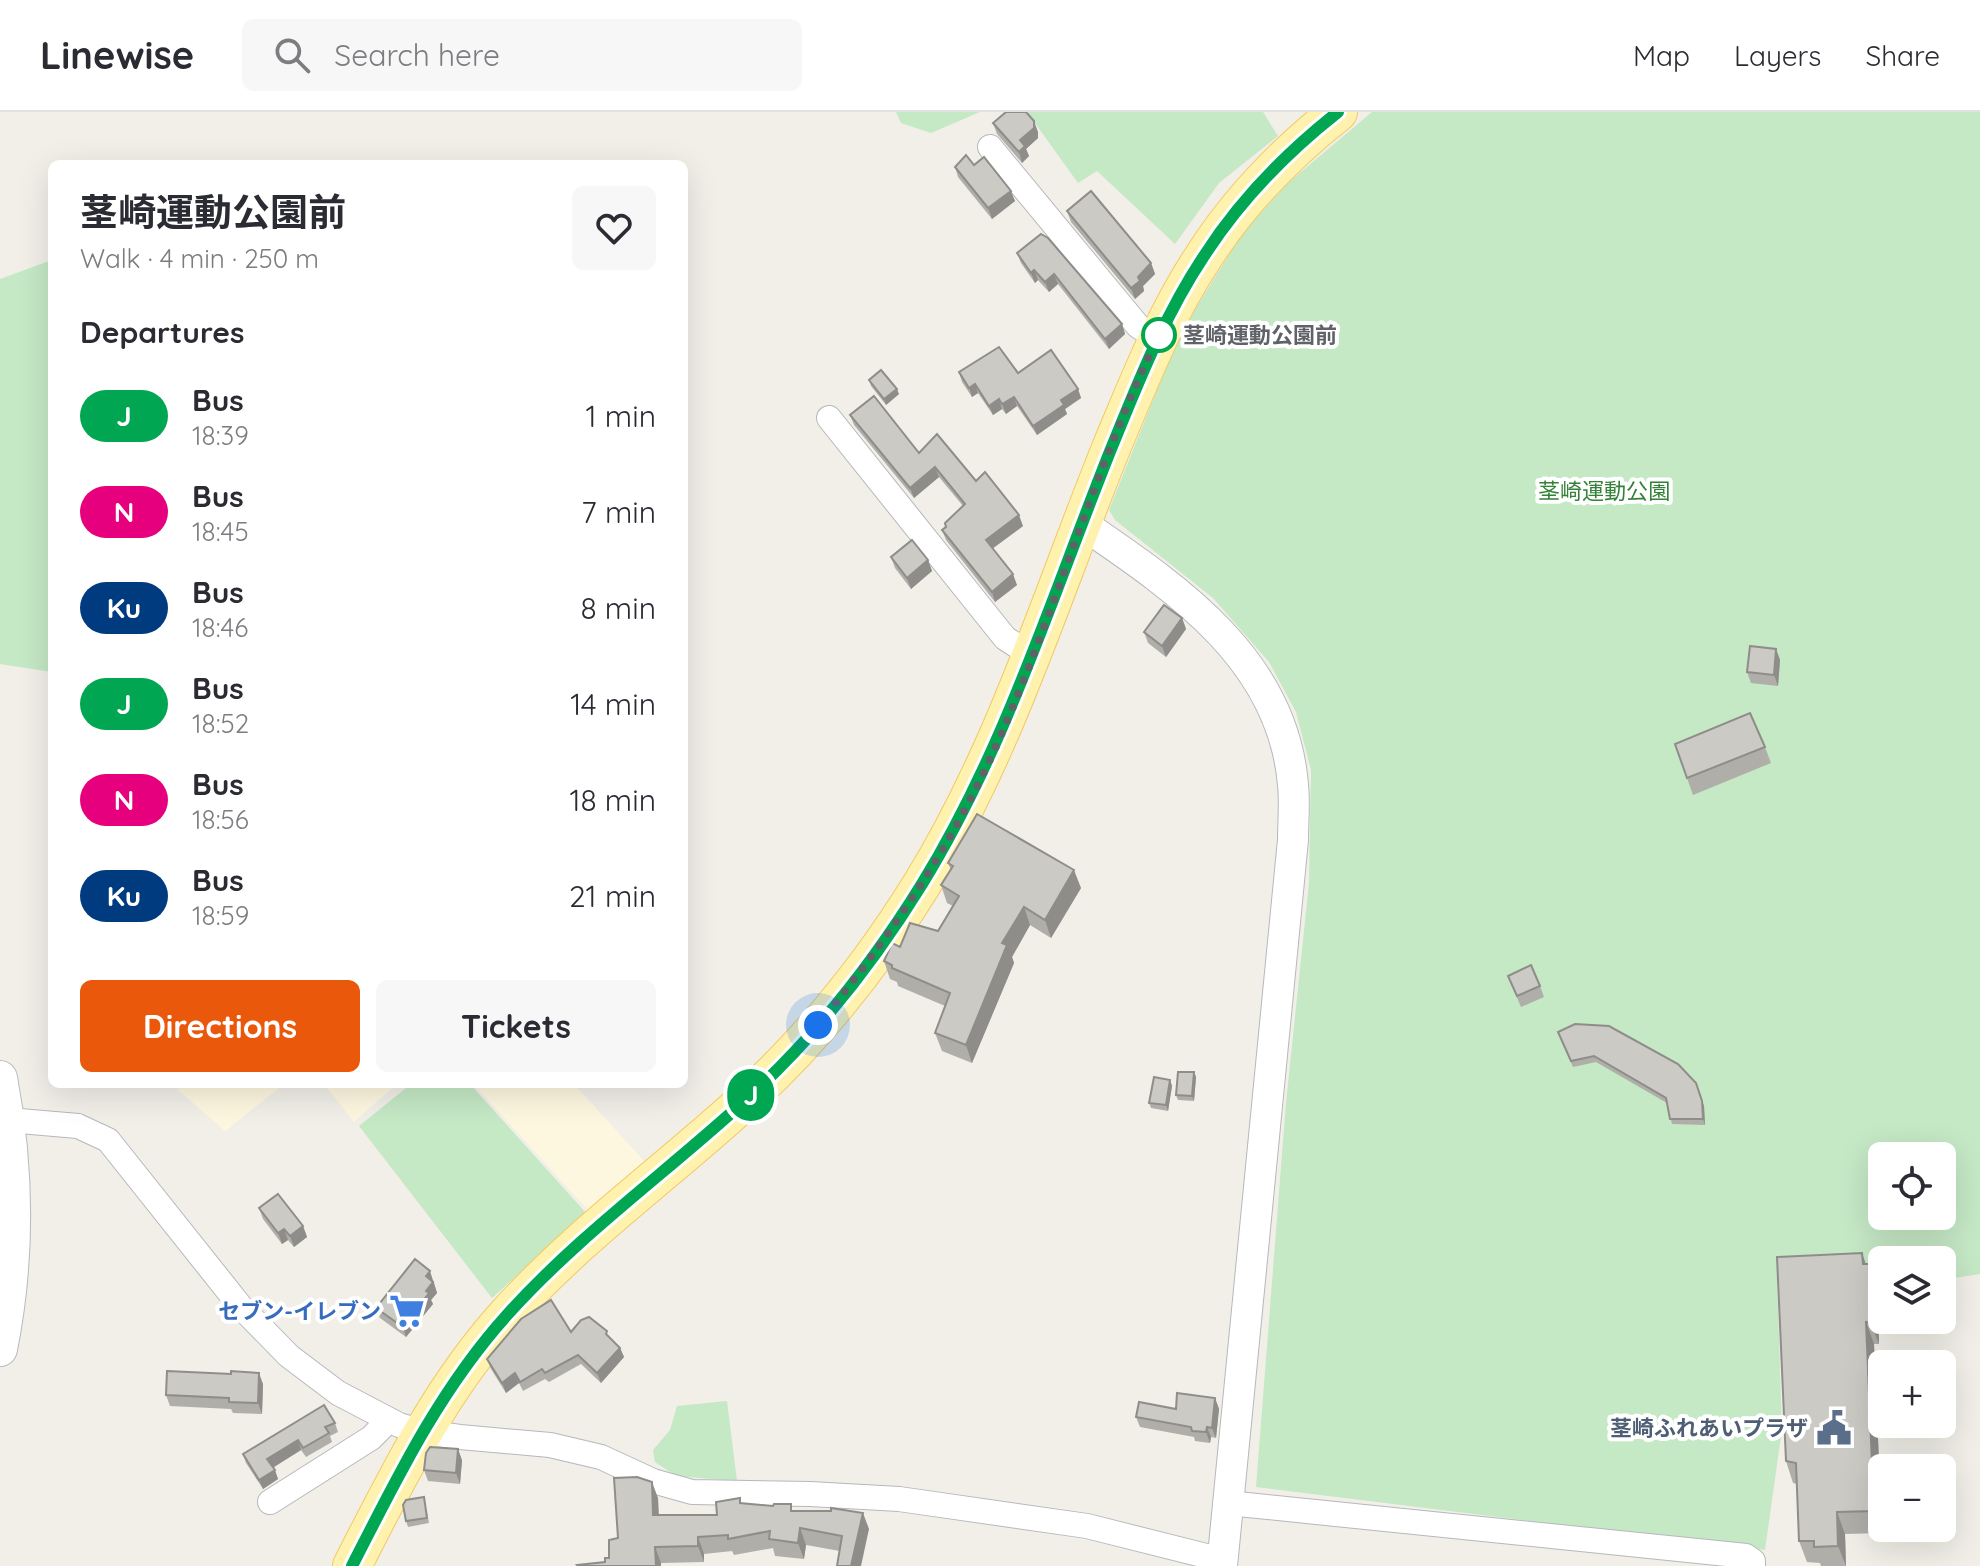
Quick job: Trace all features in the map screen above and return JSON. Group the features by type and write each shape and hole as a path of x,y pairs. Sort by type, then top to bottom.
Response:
{"main road":[{"path":"352,1566 406,1426 441,1400 505,1317 561,1261 743,1103 805,1040 865,966 922,885 968,804 997,743 1081,523 1157,338 1181,292 1227,223 1255,189 1294,149 1338,112"},
{"path":"0,1078 8,1120 13,1190 8,1307 0,1349"}],"street":[{"path":"990,147 1138,326 1157,338"},
{"path":"829,418 1005,638 1031,655"},
{"path":"8,1120 78,1126 108,1140 241,1307 289,1356 338,1393 406,1426 550,1445 601,1457 653,1481 692,1492 899,1499 1087,1526 1222,1563 1292,851 1293,783 1289,756 1272,708 1261,683 1231,642 1167,586 1081,523"},
{"path":"270,1502 371,1438 406,1426"},
{"path":"1228,1503 1746,1556 1753,1561 1753,1566"}],"shaded area":[{"path":"179,1088 279,1088 225,1131"},
{"path":"327,1088 392,1088 354,1122"},
{"path":"477,1088 578,1088 644,1161 589,1211"}],"green space":[{"path":"896,112 980,112 931,133 901,123"},
{"path":"1027,112 1263,112 1278,136 1219,183 1175,244 1097,171 1078,183"},
{"name":"茎崎運動公園","path":"1372,112 1980,112 1980,1274 1956,1278 1956,1246 1868,1246 1868,1273 1777,1278 1782,1429 1765,1550 1256,1487 1286,1103 1309,883 1311,770 1296,712 1269,662 1213,598 1115,520 1109,510 1179,335 1241,235 1289,182"},
{"path":"48,261 48,671 0,664 0,279"},
{"path":"406,1088 474,1088 586,1213 492,1298 359,1126"},
{"path":"727,1401 737,1481 676,1476 655,1462 653,1450 670,1430 677,1406"}],"building":[{"path":"1006,112 1026,112 1034,121 1034,128 1020,140 1025,146 1019,152 993,123"},
{"path":"966,155 974,165 984,157 1011,191 988,208 955,167"},
{"path":"1091,191 1151,263 1138,277 1140,281 1131,288 1067,211"},
{"path":"1041,234 1048,238 1122,324 1105,339 1054,274 1045,282 1034,270 1031,273 1017,253"},
{"path":"999,347 1018,373 1051,350 1078,389 1061,400 1064,405 1033,426 1014,397 1002,404 999,399 989,406 975,384 969,388 959,372"},
{"path":"881,370 897,389 884,399 869,380"},
{"path":"874,396 919,453 937,434 976,481 985,472 1019,515 986,540 1013,574 992,592 942,530 965,504 935,467 910,488 850,415"},
{"path":"912,540 928,560 907,578 891,557"},
{"path":"1164,605 1182,618 1162,646 1144,632"},
{"path":"1750,646 1776,649 1774,675 1747,672"},
{"path":"1750,713 1765,747 1687,778 1675,744"},
{"path":"977,814 1074,870 1045,920 1024,907 1002,943 1007,945 966,1045 935,1033 950,993 892,968 884,961 892,943 900,947 910,923 938,931 959,896 941,885 953,866 948,863"},
{"path":"1531,965 1540,986 1517,996 1508,976"},
{"path":"1575,1024 1609,1026 1678,1064 1696,1083 1702,1101 1703,1119 1670,1119 1666,1098 1594,1056 1571,1061 1558,1032"},
{"path":"1178,1072 1194,1072 1192,1096 1176,1095"},
{"path":"1154,1077 1170,1080 1166,1105 1149,1103"},
{"path":"278,1194 303,1226 290,1236 284,1229 278,1233 259,1208"},
{"name":"茎崎ふれあいプラザ","path":"1862,1253 1863,1264 1868,1264 1868,1438 1871,1438 1872,1454 1868,1454 1868,1511 1837,1512 1838,1546 1814,1547 1814,1541 1799,1541 1796,1463 1786,1461 1777,1257"},
{"path":"415,1259 430,1271 426,1276 433,1282 426,1291 429,1293 403,1327 376,1308"},
{"path":"551,1300 571,1332 581,1320 589,1317 607,1331 606,1334 620,1348 597,1373 578,1355 545,1373 542,1369 520,1382 515,1373 502,1383 487,1359 521,1319"},
{"path":"167,1371 259,1373 258,1403 229,1402 229,1398 166,1395"},
{"path":"1177,1393 1215,1398 1212,1428 1207,1427 1206,1432 1192,1431 1191,1427 1136,1417 1139,1402 1176,1409"},
{"path":"324,1405 335,1423 325,1427 329,1433 303,1448 298,1440 267,1459 275,1470 259,1480 243,1454"},
{"path":"430,1447 458,1449 456,1473 424,1470"},
{"path":"637,1477 652,1482 653,1515 717,1515 716,1502 740,1498 740,1503 791,1504 791,1511 831,1511 831,1508 863,1513 851,1566 837,1566 842,1536 800,1528 798,1543 769,1539 770,1531 728,1539 728,1535 698,1537 698,1546 655,1547 656,1566 578,1566 605,1562 605,1558 609,1558 609,1540 618,1538 614,1478"},
{"path":"424,1497 427,1518 406,1521 403,1505 406,1500"}],"bus line":[{"name":"J","path":"352,1566 441,1400 505,1317 550,1270 743,1103 805,1040 893,928 956,827 992,755 1088,507 1157,338 1181,292 1205,253 1255,189 1294,149 1338,112"}],"place":[{"name":"茎崎運動公園前","path":"1159,335"},
{"name":"セブン-イレブン","path":"407,1311"},
{"name":"茎崎ふれあいプラザ","path":"1834,1428"}],"route":[{"path":"818,1025 893,928 922,885 968,804 1017,694 1081,523 1159,335"}]}
